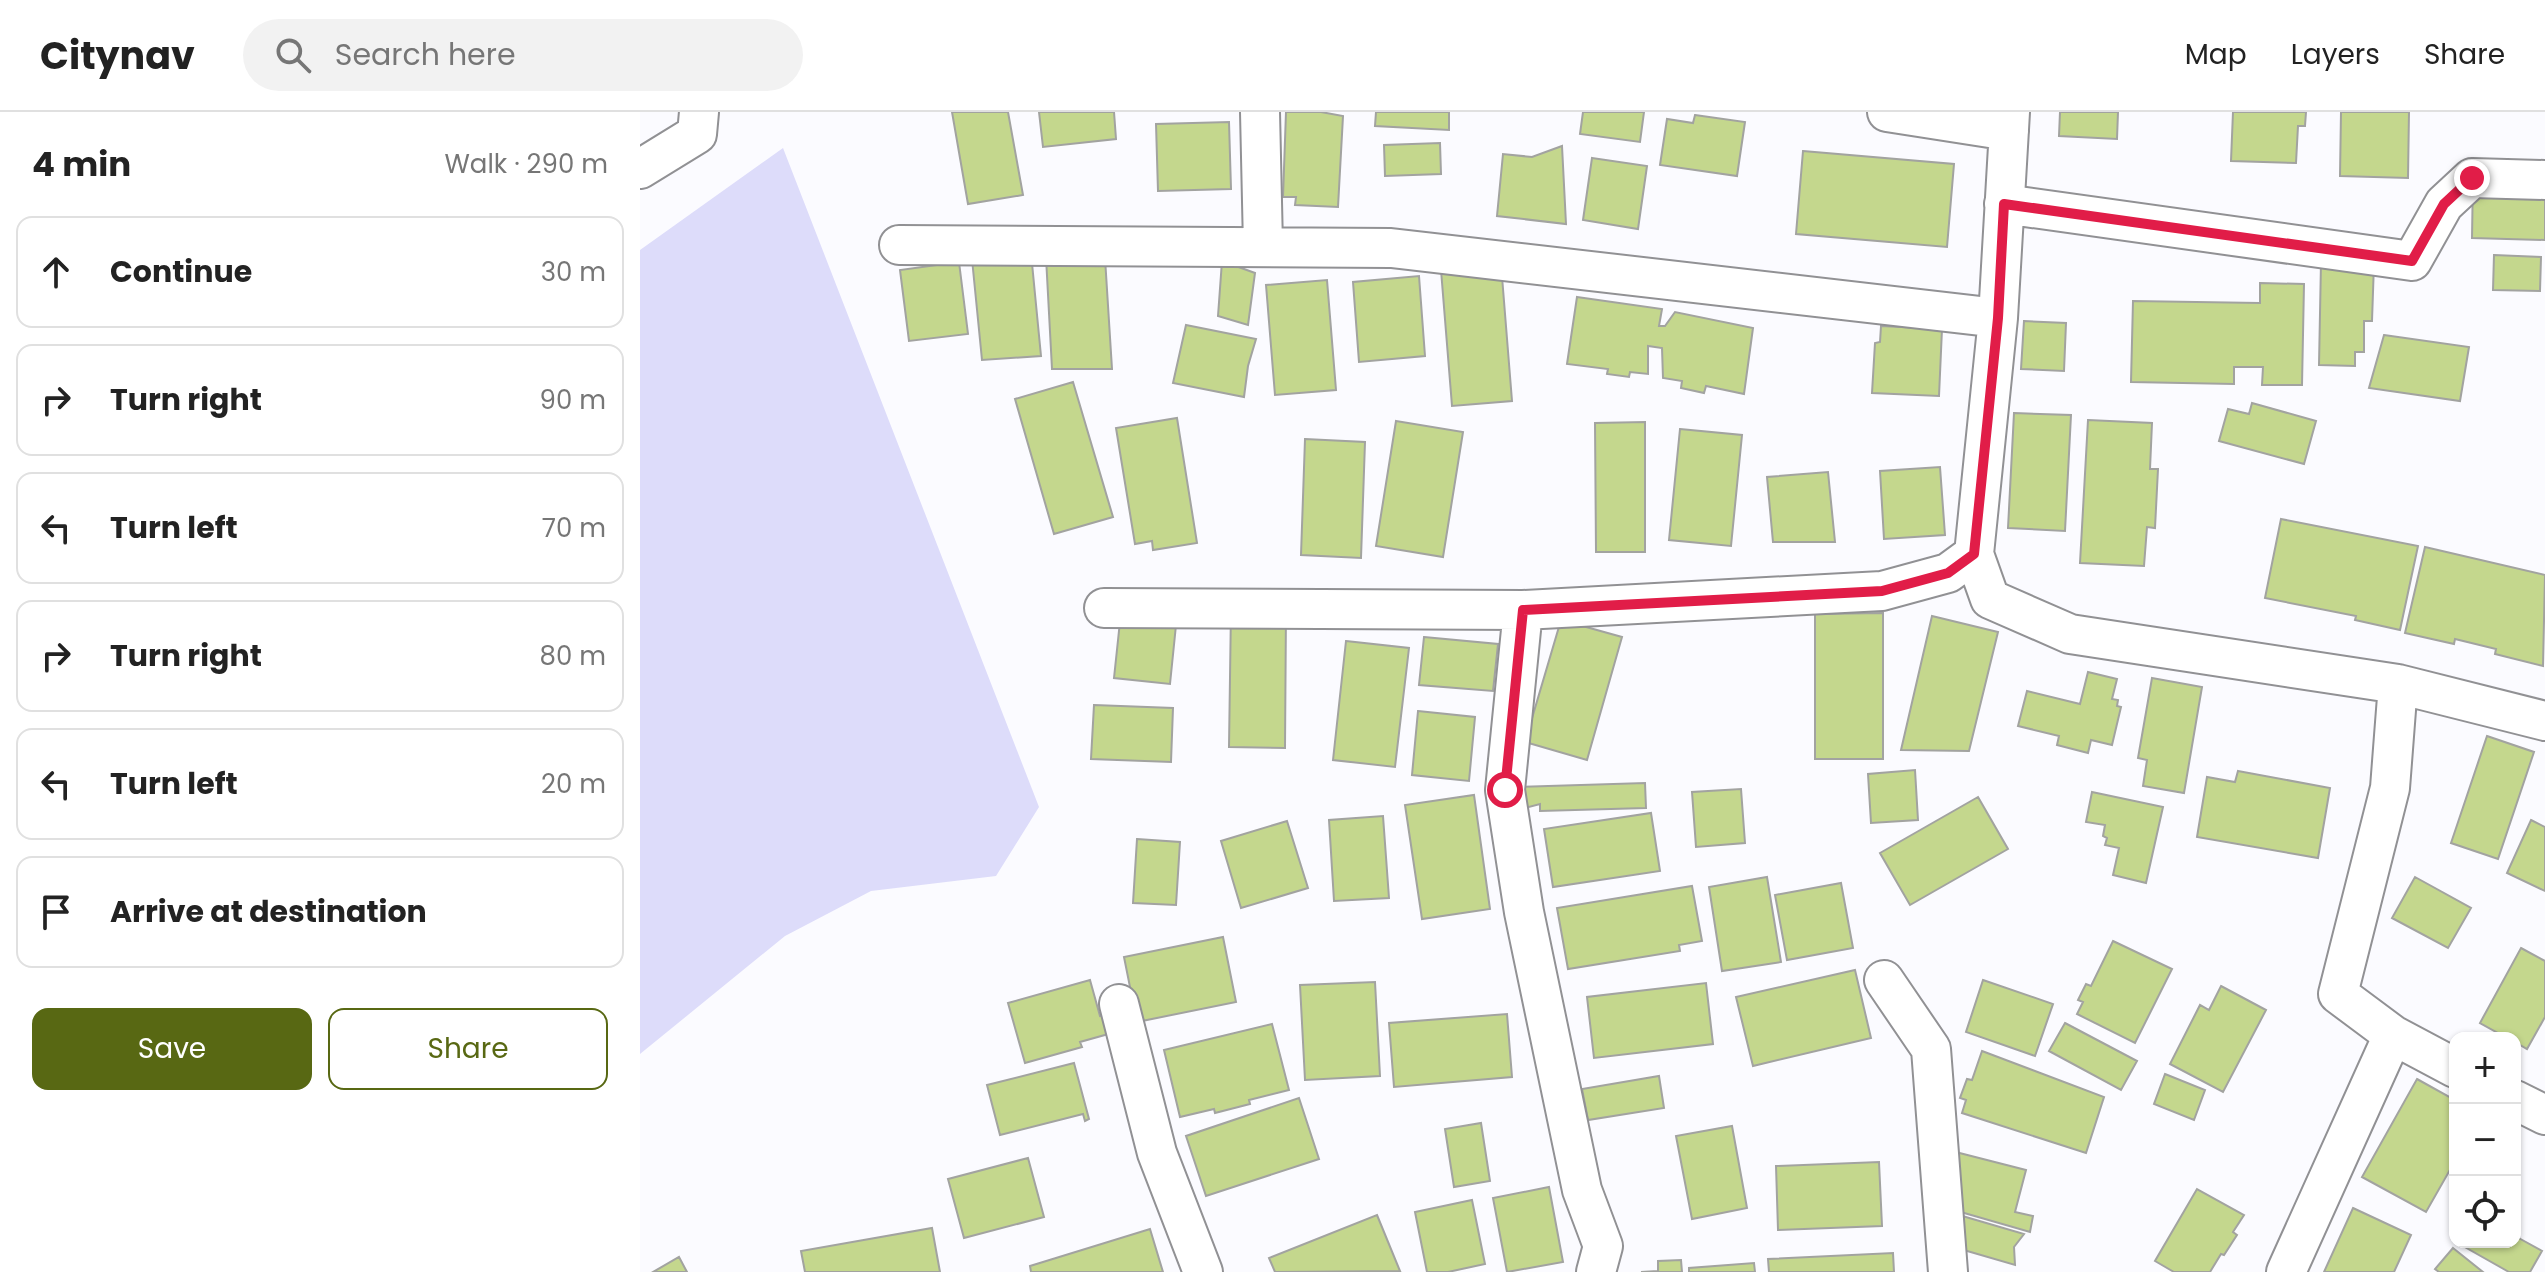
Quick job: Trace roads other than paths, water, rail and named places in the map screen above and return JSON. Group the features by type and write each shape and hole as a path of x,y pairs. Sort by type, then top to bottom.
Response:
{"street":[{"path":"640,169 697,134 699,112"},
{"path":"1260,112 1263,246"},
{"path":"1887,112 2009,121 1998,318 1974,554 1990,599 2070,634 2398,684 2545,721"},
{"path":"2004,204 2412,261 2444,204 2472,178 2545,180"},
{"path":"899,245 1391,248 1998,318"},
{"path":"1104,608 1523,610 1882,591 1948,573 1974,554"},
{"path":"1523,610 1505,790 1524,912 1582,1190 1603,1246 1596,1272"},
{"path":"2398,684 2390,788 2338,994 2393,1035 2449,1065"},
{"path":"1884,980 1931,1049 1948,1272"},
{"path":"1119,1004 1157,1153 1203,1272"},
{"path":"2286,1272 2393,1035"},
{"path":"2521,1103 2545,1115"}],"water":[{"path":"783,148 1039,807 996,876 871,891 785,936 640,1054 640,250"}]}
